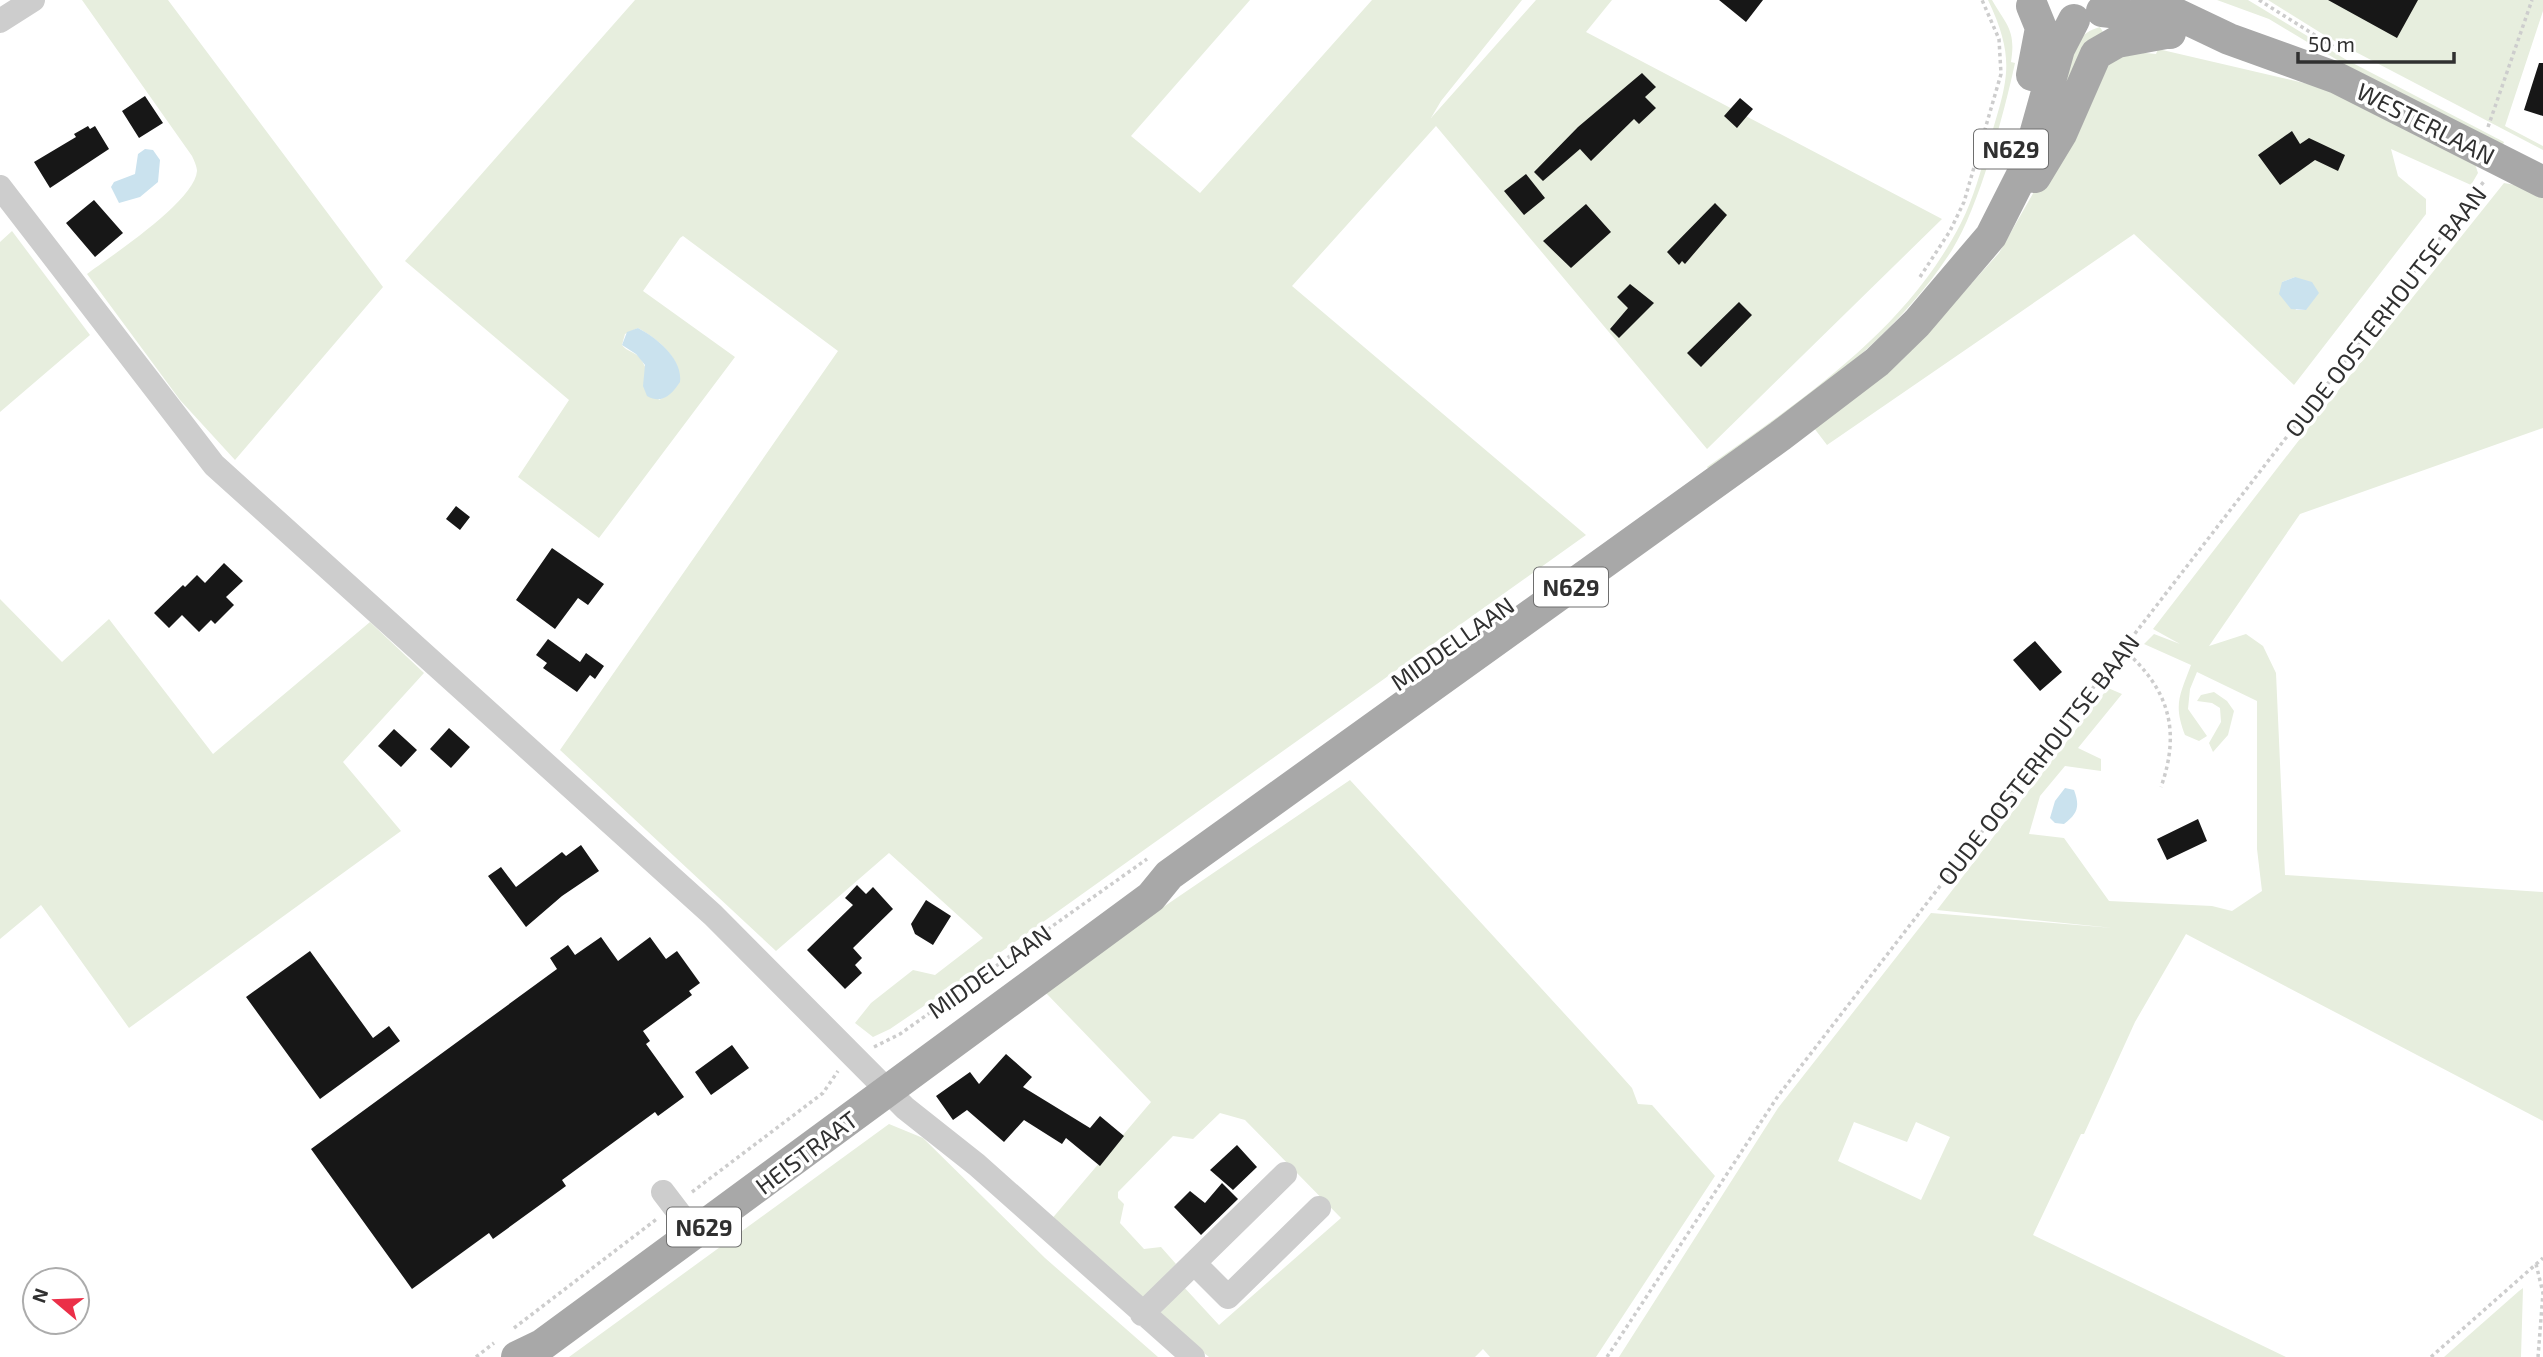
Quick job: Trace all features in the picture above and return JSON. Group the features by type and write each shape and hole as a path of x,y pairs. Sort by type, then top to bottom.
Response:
{"main road":[{"name":"WESTERLAAN","path":"2147,0 2229,39 2337,78 2543,182"},
{"name":"WESTERLAAN","path":"2184,0 2229,39"},
{"name":"WESTERLAAN","path":"2021,6 2048,15 2097,10 2120,13 2166,33 2229,39"},
{"name":"MIDDELLAAN","path":"1953,277 2011,147 2034,69 2042,28 2021,6"},
{"name":"MIDDELLAAN","path":"873,1074 1141,885 1160,866 1828,401 1891,348 1991,236 2026,167 2059,49 2097,10"},
{"path":"2009,204 2045,163 2096,54 2117,42 2166,33"},
{"name":"HEISTRAAT","path":"509,1346 542,1345 678,1212 873,1074"}],"street":[{"path":"0,21 33,0"},
{"path":"0,187 214,465 713,915 905,1108 977,1166 1193,1357"},
{"path":"1142,1314 1285,1174"},
{"path":"1194,1263 1228,1297 1319,1208"}],"path":[{"path":"1914,284 1961,210 1998,87 2002,65 1999,39 1982,0"},
{"path":"2487,129 2532,0"},
{"name":"OUDE OOSTERHOUTSE BAAN","path":"1606,1357 1778,1096 2489,176"},
{"path":"2123,649 2144,670 2164,703 2172,734 2169,765 2161,787"},
{"name":"MIDDELLAAN","path":"873,1074 900,1034 1160,866"},
{"name":"HEISTRAAT","path":"476,1357 509,1346 823,1093"},
{"path":"2431,1357 2543,1258"},
{"path":"2536,1264 2543,1293 2538,1357"}],"green space":[{"path":"82,0 168,0 383,287 235,460 180,400 87,274 168,212 193,183 197,171 192,156"},
{"path":"635,0 1250,0 1131,136 1200,193 1372,0 1522,0 1441,101 1431,118 1536,0 1612,0 1586,32 1942,219 1707,449 1436,126 1292,286 1586,535 946,991 890,1029 873,1037 855,1023 871,1003 913,970 935,975 983,938 889,853 776,951 560,750 838,351 683,236 680,238 643,291 735,357 599,538 518,477 569,400 405,261","holes":["638,328 668,352 679,372 678,382 672,391 659,400 640,358 622,345 625,334"]},
{"path":"1988,0 1992,0 2009,29 2012,42 2011,62 2015,63 1981,185 1952,250 1928,284 1872,344 1809,397 1710,471 1707,467 1815,388 1882,330 1912,297 1938,262 1970,204 2001,103 2006,56 2003,39"},
{"path":"2217,0 2248,0 2345,59 2504,142 2502,147 2344,64 2269,19"},
{"path":"2268,0 2543,0 2543,11 2505,126 2543,146 2543,150 2329,38"},
{"path":"2100,27 2103,32 2058,126 2063,81 2070,53 2087,33"},
{"path":"2158,49 2321,87 2475,164 2478,173 2471,185 2391,149 2398,176 2426,199 2426,214 2294,385 2134,234 1827,445 1814,428 1902,360 1999,253 2108,62 2136,52 2156,54","holes":["2295,277 2306,310 2296,310 2282,282"]},
{"path":"2504,183 2543,198 2543,428 2300,514 2209,646 2246,634 2263,646 2276,673 2285,875 2543,892 2543,1121 2186,934 2135,1022 2084,1134 2081,1134 2033,1235 2286,1357 1619,1357 1778,1108 1931,913 2113,928 1937,910 2108,688 2122,694 2078,748 2101,759 2101,771 2065,766 2040,796 2029,834 2064,838 2109,901 2212,906 2232,911 2262,891 2257,849 2257,701 2197,672 2190,689 2188,709 2207,736 2199,741 2185,735 2179,715 2179,700 2191,665 2144,644 2154,634 2180,644 2153,629 2313,422","holes":["1854,1122 1907,1142 1916,1122 1950,1137 1921,1200 1838,1161"]},
{"path":"12,231 90,335 0,412 0,242"},
{"path":"0,599 62,662 109,619 213,754 370,622 424,673 343,762 401,831 129,1028 41,905 0,939"},
{"path":"2214,692 2227,701 2234,711 2228,735 2213,752 2209,743 2221,722 2220,708 2212,703 2197,701 2201,695"},
{"path":"1350,780 1632,1088 1638,1104 1652,1105 1715,1176 1596,1357 1490,1357 1483,1349 1475,1357 1209,1357 1158,1316 1182,1285 1219,1325 1341,1218 1245,1120 1220,1113 1193,1139 1173,1136 1118,1192 1118,1198 1124,1204 1120,1223 1144,1249 1161,1247 1176,1264 1142,1299 1050,1221 1151,1102 1046,993 1156,912"},
{"path":"889,1124 923,1138 1045,1258 1158,1357 569,1357"},
{"path":"2523,1288 2521,1357 2444,1357 2519,1291"}],"water":[{"path":"145,149 153,150 160,160 158,182 140,197 119,203 111,187 114,182 135,174 138,154"},
{"path":"2295,277 2312,282 2319,293 2306,310 2291,309 2279,294 2282,282"},
{"path":"638,328 667,350 680,373 680,382 662,399 647,396 643,386 645,365 636,354 622,345 627,332"},
{"path":"2065,788 2074,790 2076,809 2064,824 2055,823 2050,818 2055,801"}],"building":[{"path":"1719,0 1763,0 1746,22"},
{"path":"2328,0 2418,0 2397,38"},
{"path":"2539,63 2543,63 2543,116 2524,110"},
{"path":"1642,73 1656,87 1645,97 1656,108 1639,124 1634,119 1591,161 1580,149 1543,181 1534,172 1578,127"},
{"path":"145,96 163,123 139,138 122,111"},
{"path":"1740,98 1753,109 1737,128 1724,116"},
{"path":"88,126 90,129 95,126 109,149 50,188 34,162 76,137 74,134"},
{"path":"2292,131 2300,144 2309,138 2345,155 2338,171 2315,160 2280,185 2258,155"},
{"path":"1526,174 1545,198 1524,215 1504,191"},
{"path":"94,200 123,233 95,257 66,223"},
{"path":"1715,203 1727,215 1685,264 1682,261 1679,265 1667,252"},
{"path":"1586,204 1611,232 1571,268 1543,241"},
{"path":"1630,284 1654,303 1619,338 1610,329 1628,308 1617,297"},
{"path":"1739,302 1752,315 1701,367 1687,353"},
{"path":"456,506 470,517 460,530 446,519"},
{"path":"552,548 604,584 588,605 578,598 555,629 516,600"},
{"path":"224,563 243,581 226,597 234,605 215,624 211,620 199,632 182,615 169,628 154,613 197,575 205,583"},
{"path":"548,639 580,662 586,653 604,666 595,679 590,675 577,692 543,668 547,663 536,655"},
{"path":"2035,641 2062,672 2040,691 2013,660"},
{"path":"449,728 470,747 451,768 430,749"},
{"path":"394,729 417,750 401,767 378,746"},
{"path":"2198,819 2207,841 2167,860 2157,839"},
{"path":"581,845 599,871 562,896 526,927 488,876 501,867 516,887 562,852 566,856"},
{"path":"857,885 866,894 873,887 893,909 853,948 862,958 855,965 862,973 845,989 807,950 853,905 845,898"},
{"path":"926,900 951,916 933,945 915,934 911,924"},
{"path":"601,937 618,961 650,937 666,959 677,951 700,983 689,991 692,995 643,1031 650,1041 646,1044 684,1097 658,1116 655,1112 562,1180 566,1186 493,1239 489,1233 412,1289 311,1149 557,969 550,958 568,945 575,955"},
{"path":"310,951 373,1038 389,1026 400,1041 320,1099 246,997"},
{"path":"732,1045 749,1068 711,1095 695,1072"},
{"path":"1006,1054 1032,1077 1023,1087 1090,1128 1100,1116 1124,1136 1100,1166 1066,1138 1062,1144 1024,1120 1004,1142 967,1110 953,1120 936,1096 970,1072 979,1084"},
{"path":"1237,1145 1257,1167 1233,1190 1210,1170"},
{"path":"1222,1183 1238,1199 1201,1235 1174,1207 1190,1191 1205,1203"}]}
